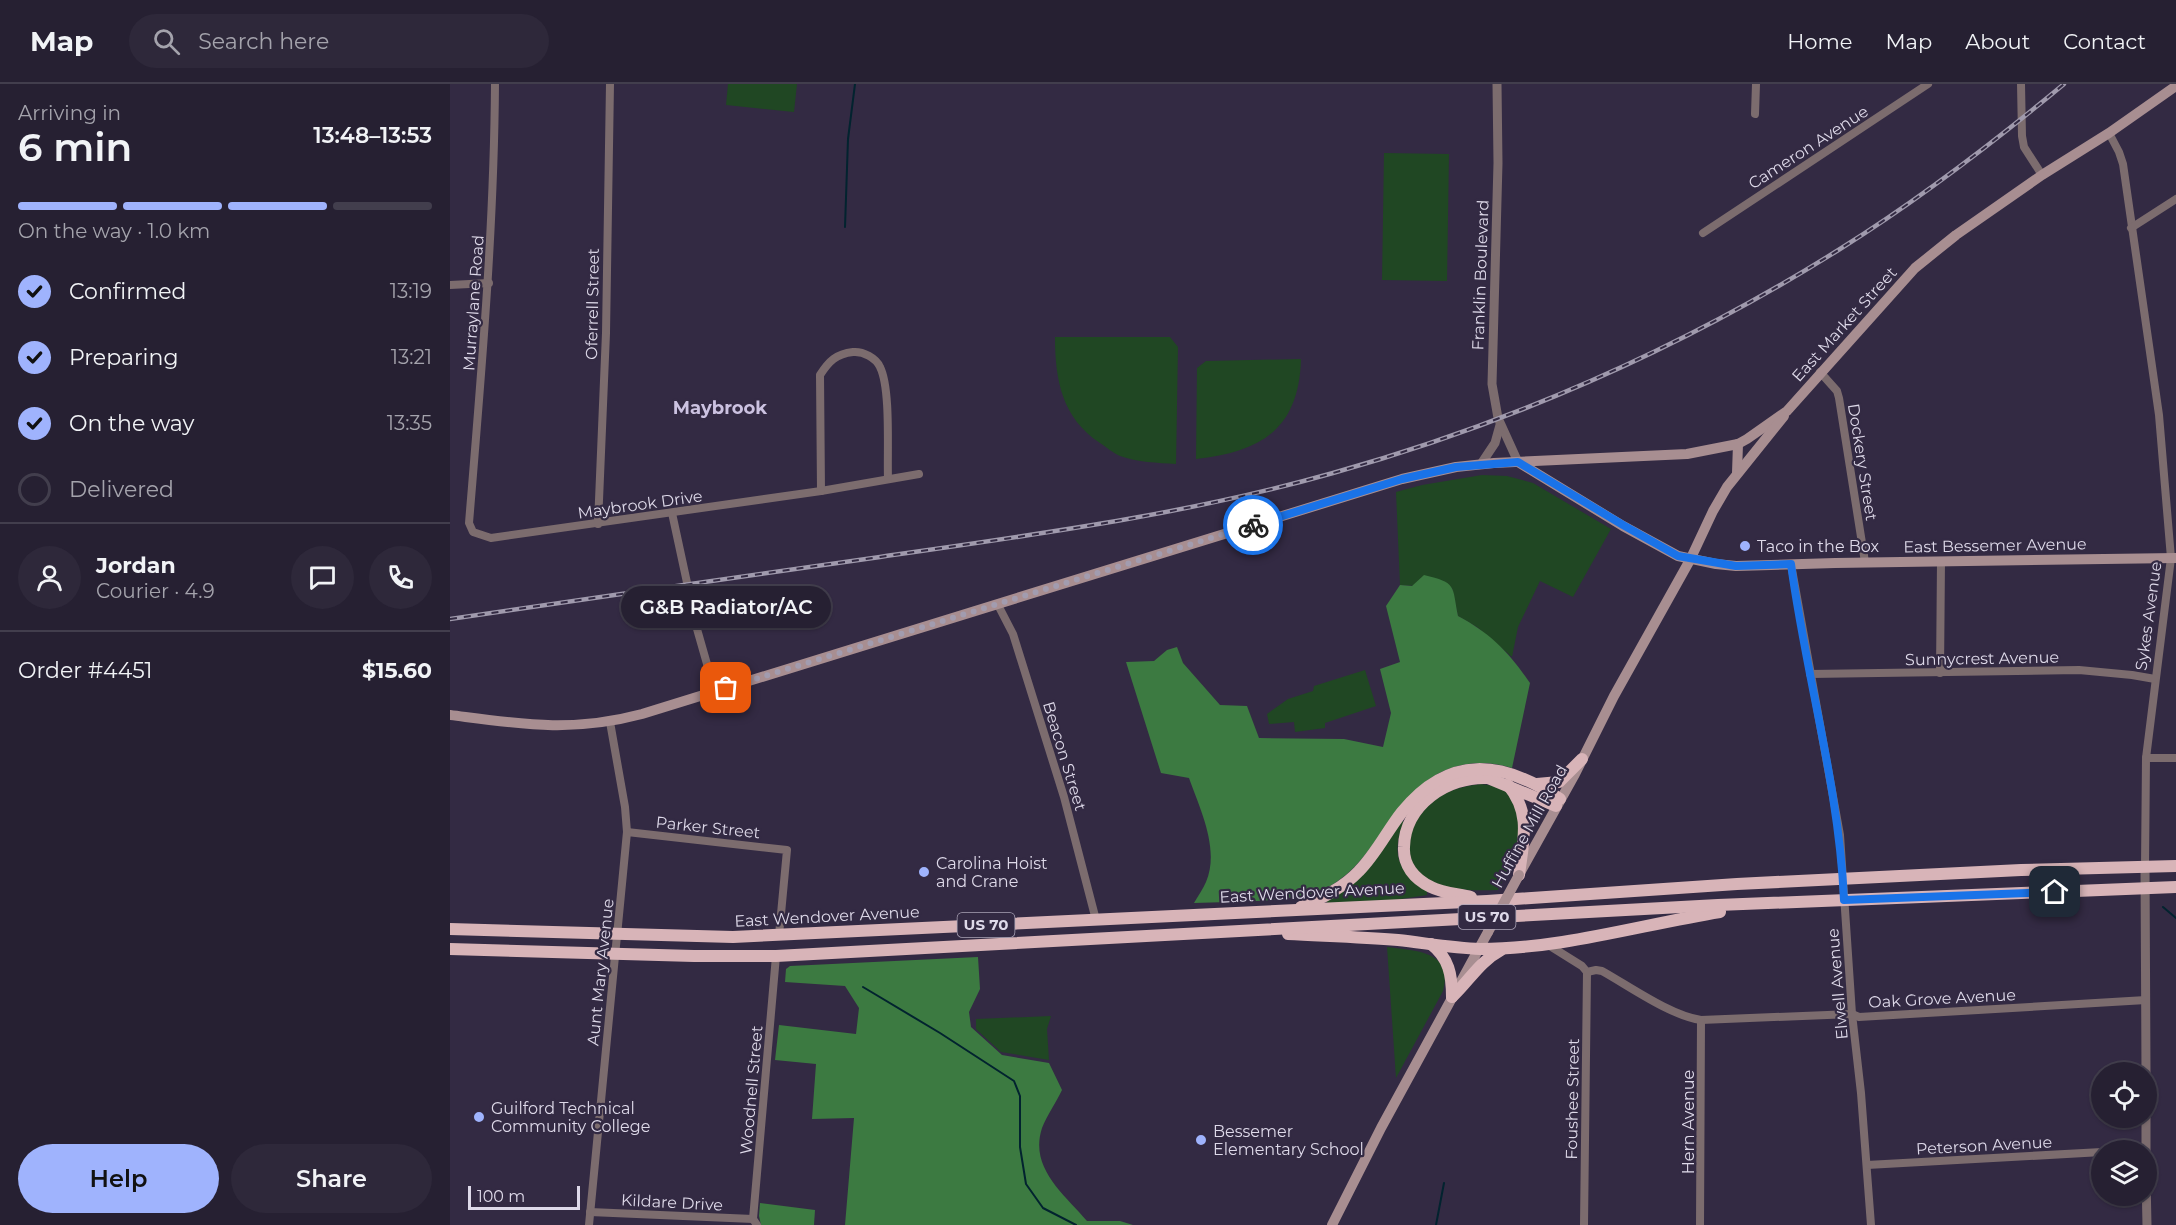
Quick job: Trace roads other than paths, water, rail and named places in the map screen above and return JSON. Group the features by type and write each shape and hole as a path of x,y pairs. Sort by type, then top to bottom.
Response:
{"highway":[{"path":"1536,784 1559,782 1582,759"},
{"path":"1294,910 1344,885 1360,870 1418,795 1441,778 1456,772 1480,768 1507,772 1536,784 1558,803"},
{"path":"1487,901 1432,888 1410,872 1403,858 1404,836 1415,812 1436,792 1451,784 1476,777 1507,784 1558,803"},
{"path":"1507,784 1517,797 1523,811 1524,827 1519,875"},
{"name":"East Wendover Avenue","path":"450,929 705,938 1487,901 1737,884 2021,870 2176,866"},
{"name":"East Wendover Avenue","path":"450,950 776,956 1230,930 1771,903 2176,887"},
{"path":"1230,930 1479,949 1505,948 1546,944 1771,903"},
{"path":"1431,944 1439,950 1449,967 1452,997"},
{"path":"1452,997 1466,984 1477,966 1489,956 1505,948"}],"main road":[{"name":"East Market Street","path":"450,715 557,727 610,722 715,692 1402,479 1481,464 1687,454 1742,441 1787,411 1915,268 1956,235 2042,175 2176,87"},
{"name":"Huffine Mill Road","path":"1332,1225 1381,1128 1690,560 1713,511 1727,487 1787,411"},
{"path":"1742,441 1748,461"},
{"path":"1737,474 1742,441"},
{"name":"East Bessemer Avenue","path":"1518,462 1623,525 1678,556 1690,560 1736,566 2174,558"}],"street":[{"name":"Murraylane Road","path":"469,523 489,284 495,84"},
{"name":"Oferrell Street","path":"598,524 606,333 610,84"},
{"name":"Franklin Boulevard","path":"1497,84 1498,162 1492,384 1495,409 1500,425 1518,462"},
{"path":"1755,114 1756,84"},
{"name":"Cameron Avenue","path":"1703,233 1928,84"},
{"path":"2021,84 2024,147 2042,175"},
{"name":"Sykes Avenue","path":"2109,133 2119,152 2122,164 2159,415 2174,558 2155,680 2146,758 2146,1062"},
{"path":"2131,228 2176,199"},
{"path":"450,285 489,284"},
{"path":"821,491 820,375 829,361 841,354 857,352 872,357 879,364 885,381 888,479"},
{"name":"Dockery Street","path":"1820,372 1837,391 1839,398 1864,562"},
{"path":"1481,464 1495,443 1500,425"},
{"name":"Maybrook Drive","path":"469,523 473,532 491,538 821,491 919,474"},
{"path":"672,513 698,629 715,692"},
{"path":"1940,674 1941,561"},
{"name":"Elwell Avenue","path":"1791,564 1836,810 1844,880 1852,1014 1871,1225"},
{"name":"Beacon Street","path":"998,605 1013,634 1065,798 1096,920"},
{"name":"Sunnycrest Avenue","path":"1810,674 1940,674 2079,670 2132,675 2155,680"},
{"name":"Aunt Mary Avenue","path":"589,1225 627,832 626,807 610,722"},
{"path":"2146,758 2176,758"},
{"name":"Parker Street","path":"627,832 787,850 779,935"},
{"name":"Oak Grove Avenue","path":"1546,944 1556,948 1587,972 1602,971 1669,1009 1691,1019 1701,1020 1852,1014 1859,1017 2146,1000"},
{"name":"Woodnell Street","path":"755,1222 776,956"},
{"name":"Foushee Street","path":"1584,1225 1587,972"},
{"name":"Hern Avenue","path":"1700,1225 1701,1020"},
{"name":"Peterson Avenue","path":"1867,1165 2091,1153"},
{"path":"2147,1206 2147,1225"},
{"name":"Kildare Drive","path":"590,1212 755,1222"}],"waterway":[{"path":"845,227 848,139 855,84"},
{"path":"2163,907 2176,918"},
{"path":"863,987 1014,1081 1020,1096 1020,1147 1026,1184 1043,1208 1076,1225"},
{"path":"1436,1225 1444,1183"}],"railway":[{"path":"450,619 1108,522 1277,488 1399,453 1465,431 1595,379 1658,350 1781,285 1840,249 1926,191 2064,84"}],"place":[{"name":"Taco in the Box","path":"1745,546"},
{"name":"G&B Radiator/AC","path":"726,688"},
{"name":"Carolina Hoist and Crane","path":"924,872"},
{"name":"Guilford Technical Community College","path":"479,1117"},
{"name":"Bessemer Elementary School","path":"1201,1140"}],"district":[{"name":"Maybrook","path":"720,408"}]}
